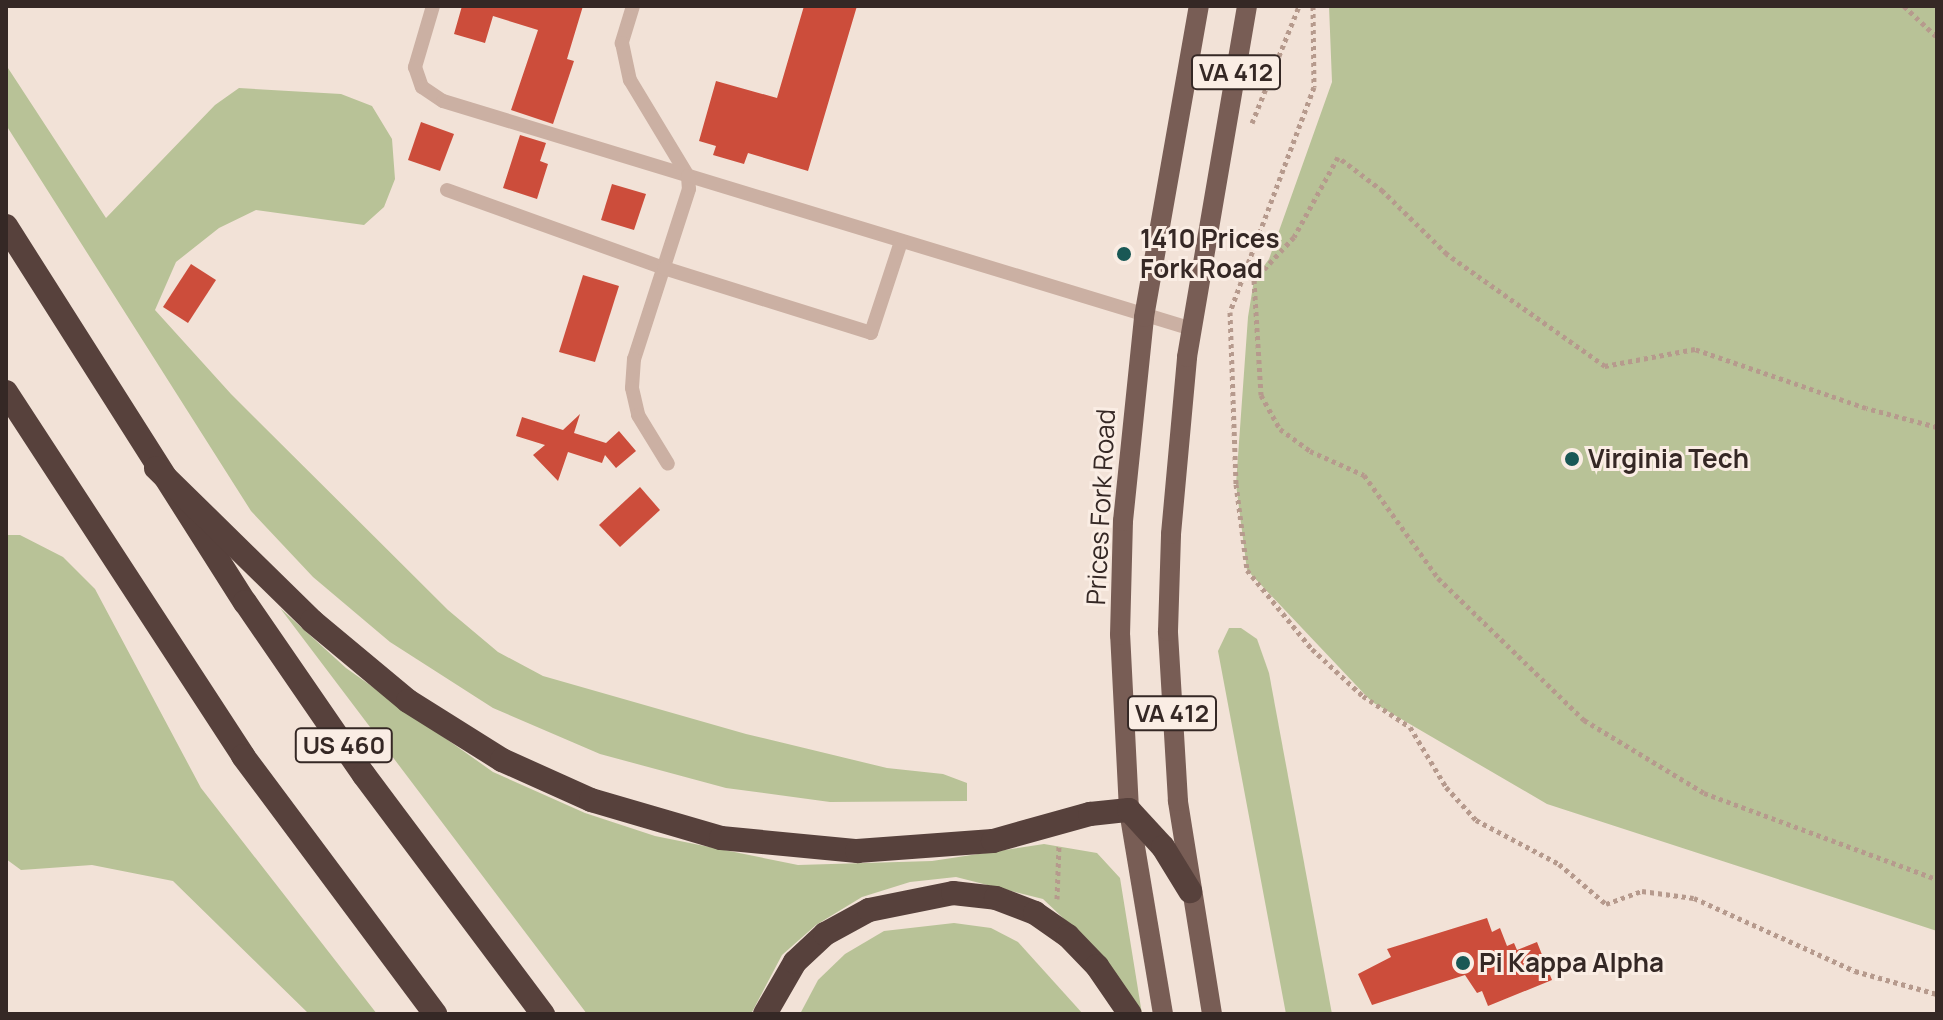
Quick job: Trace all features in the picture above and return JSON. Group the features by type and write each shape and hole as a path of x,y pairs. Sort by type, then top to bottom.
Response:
{"highway":[{"name":"US 460","path":"6,226 156,468 364,775 543,1014"},
{"name":"US 460","path":"6,392 243,756 435,1014"},
{"path":"156,468 312,621 408,701 502,760 591,800 721,838 857,851 993,841 1090,814 1129,810 1163,847 1190,891"},
{"path":"765,1014 795,962 825,934 869,910 953,893 996,898 1035,913 1097,966 1130,1014"}],"main road":[{"name":"Prices Fork Road","path":"1163,1014 1129,810 1120,649 1122,564 1130,426 1144,317 1199,6"},
{"name":"VA 412","path":"1212,1014 1178,801 1168,631 1174,484 1192,329 1247,6"}],"lane":[{"path":"433,6 415,67 422,87 443,101 1144,317 1192,329"},
{"path":"633,6 622,43 630,80 688,176 689,189 634,359 632,388 638,415 668,464"},
{"path":"447,190 664,268 871,333 901,242"}],"path":[{"path":"1251,127 1299,6"},
{"path":"1313,6 1314,87 1230,312 1236,484 1247,570 1312,649 1363,696 1410,727 1466,811 1559,864 1606,904 1642,891 1694,898 1855,971 1937,994"},
{"path":"1904,6 1937,37"},
{"path":"1937,427 1866,408 1695,349 1605,366 1447,254 1383,191 1338,157 1294,237 1254,280 1261,395 1280,429 1310,451 1364,475 1438,578 1584,720 1704,793 1937,879"},
{"path":"1217,308 1230,312"},
{"path":"1056,912 1059,845"}],"green space":[{"name":"Virginia Tech","path":"1329,6 1937,6 1937,931 1547,804 1372,702 1247,570 1236,484 1248,317 1254,280 1269,259 1332,82"},
{"path":"6,65 106,218 215,105 239,88 341,94 372,106 392,139 395,179 384,207 364,225 256,210 219,228 176,262 155,310 231,394 448,610 498,652 543,676 746,734 887,768 943,774 967,783 967,801 830,802 726,788 600,754 493,708 390,642 313,577 251,511 6,125"},
{"path":"6,535 20,535 63,557 95,589 201,788 377,1014 309,1014 173,881 92,865 21,870 6,859"},
{"path":"280,608 346,668 493,772 585,813 655,836 798,865 932,861 1044,844 1097,853 1120,878 1142,1014 1103,956 1043,899 956,877 910,882 862,897 816,925 782,955 751,1014 587,1014"},
{"path":"1229,628 1241,628 1257,639 1269,673 1332,1014 1286,1014 1218,651"},
{"path":"954,923 991,928 1018,942 1083,1014 800,1014 818,980 845,954 884,931"}],"building":[{"path":"462,6 583,6 567,59 574,61 553,124 511,110 538,30 493,16 485,43 454,34"},
{"path":"804,6 857,6 808,171 748,153 744,164 713,155 716,146 699,141 716,81 777,98"},
{"path":"421,122 454,134 440,171 408,160"},
{"path":"520,135 546,143 540,161 548,164 537,199 503,188"},
{"path":"612,184 646,194 634,230 601,220"},
{"path":"191,264 216,280 188,323 163,307"},
{"path":"583,275 619,286 595,362 559,352"},
{"path":"580,414 574,433 606,443 619,431 636,451 616,468 605,455 602,463 568,452 558,481 533,455 545,445 516,436 522,417 563,430"},
{"path":"640,487 660,510 620,547 599,525"},
{"name":"Pi Kappa Alpha","path":"1487,918 1492,932 1500,928 1507,946 1514,943 1517,950 1537,942 1552,980 1488,1006 1482,991 1477,993 1465,975 1372,1005 1358,974 1391,957 1387,949"}],"place":[{"name":"1410 Prices Fork Road","path":"1124,254"},
{"name":"Virginia Tech","path":"1572,459"},
{"name":"Pi Kappa Alpha","path":"1463,963"}]}
